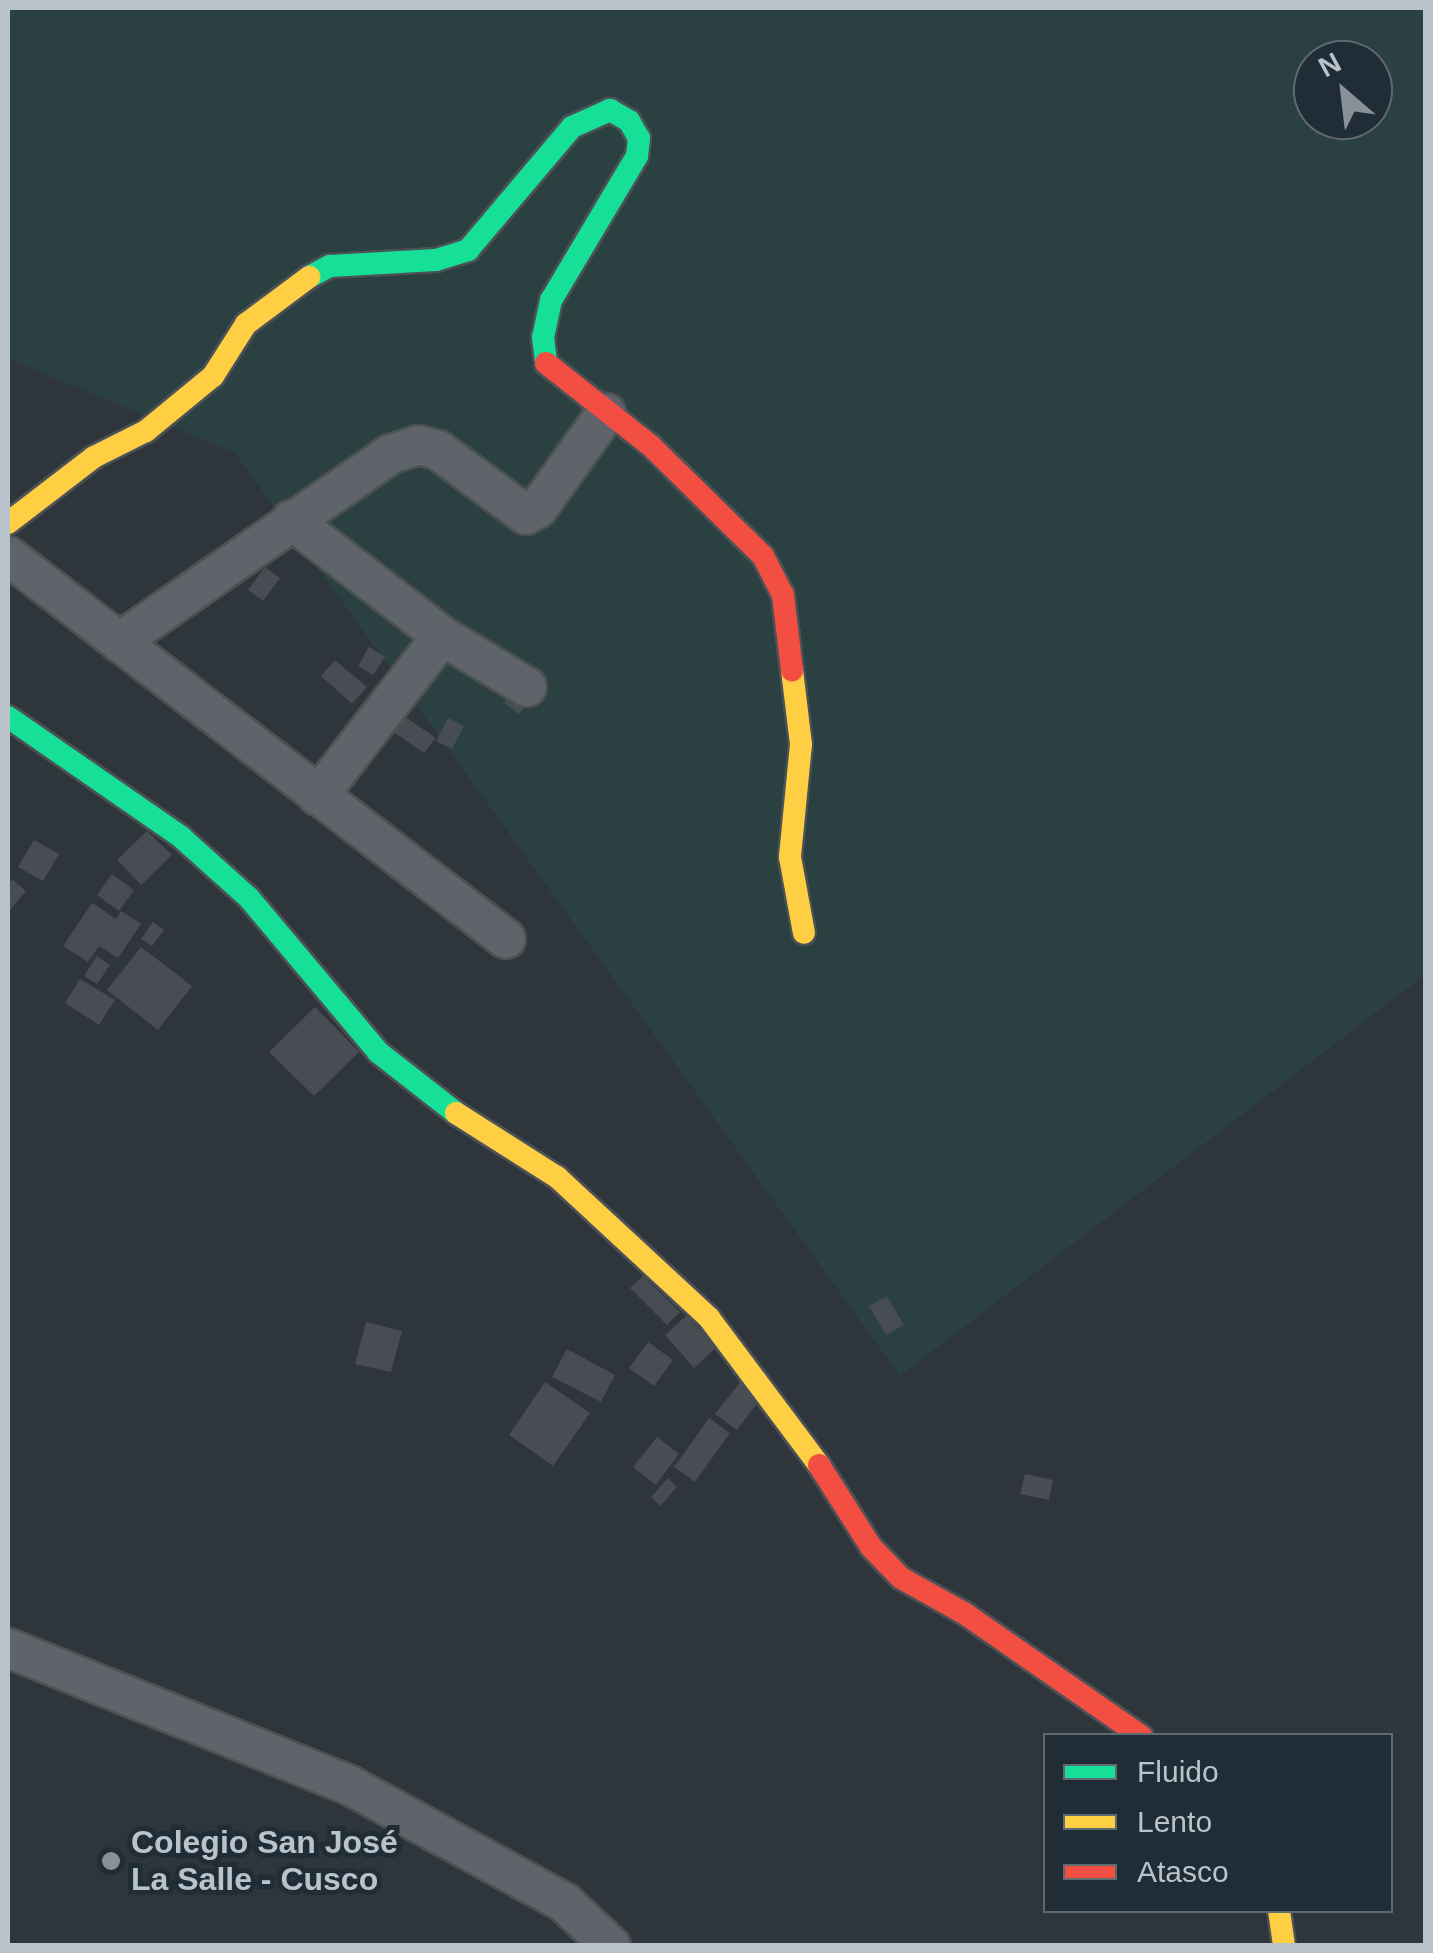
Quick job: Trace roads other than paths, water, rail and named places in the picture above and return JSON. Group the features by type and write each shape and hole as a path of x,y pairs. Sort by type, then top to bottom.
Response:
{"street":[{"path":"8,523 94,458 146,431 214,376 246,324 280,293 330,266 436,260 468,250 572,127 610,110 629,121 639,138 637,156 551,300 543,337 546,363 651,446 763,556 783,595 801,744 790,856 804,933"},
{"path":"119,642 291,520 392,454 418,445 438,450 526,515 538,508 606,413"},
{"path":"291,520 442,636 527,687"},
{"path":"8,556 506,940"},
{"path":"318,796 442,636"},
{"path":"8,716 181,837 249,898 378,1052 448,1108 557,1177 709,1318 825,1473 870,1547 901,1578 964,1613 1137,1733"},
{"path":"8,1648 349,1785 565,1903 611,1946"},
{"path":"1280,1913 1284,1946"}],"place":[{"name":"Colegio San José La Salle - Cusco","path":"111,1861"}]}
